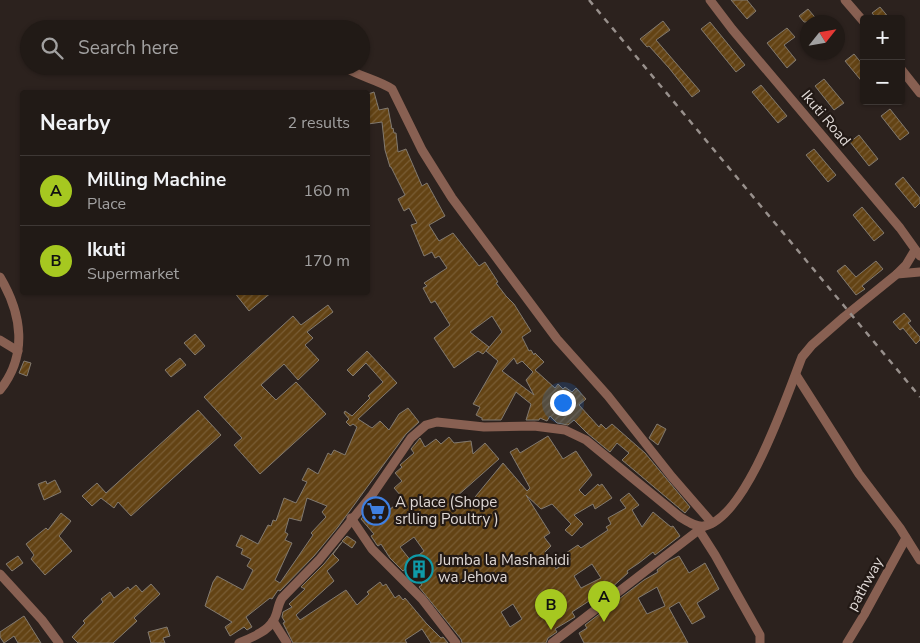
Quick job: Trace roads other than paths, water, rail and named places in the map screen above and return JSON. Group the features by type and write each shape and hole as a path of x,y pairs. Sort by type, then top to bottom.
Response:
{"street":[{"name":"Ikuti Road","path":"710,0 732,29 900,228 918,253"},
{"path":"845,0 860,17"},
{"path":"905,74 920,92"},
{"path":"357,75 384,84 392,89 422,150 452,198 557,340 608,396 672,477 705,526 731,583 760,635 760,642"},
{"path":"552,643 731,506 746,486 757,465 802,357 812,344 897,274 918,253"},
{"path":"897,274 920,272"},
{"path":"0,278 13,306 18,324 18,351 15,367 0,390"},
{"path":"0,340 18,351"},
{"path":"796,374 859,474 920,560"},
{"path":"239,643 258,634 273,621 276,608 282,598 319,560 351,518 372,495 410,438 426,425 437,422 484,427 534,426 565,430 586,440 680,517 692,524 705,526"},
{"path":"351,518 372,549 422,599 456,643"},
{"name":"pathway","path":"847,643 906,538"},
{"path":"0,574 42,620 60,643"},
{"path":"273,621 287,643"}],"railway":[{"path":"589,0 920,397"}],"place":[{"name":"A place (Shope srlling Poultry )","path":"376,511"},
{"name":"Jumba la Mashahidi wa Jehova","path":"419,569"},
{"name":"Milling Machine","path":"604,622"},
{"name":"Ikuti","path":"551,630"}]}
